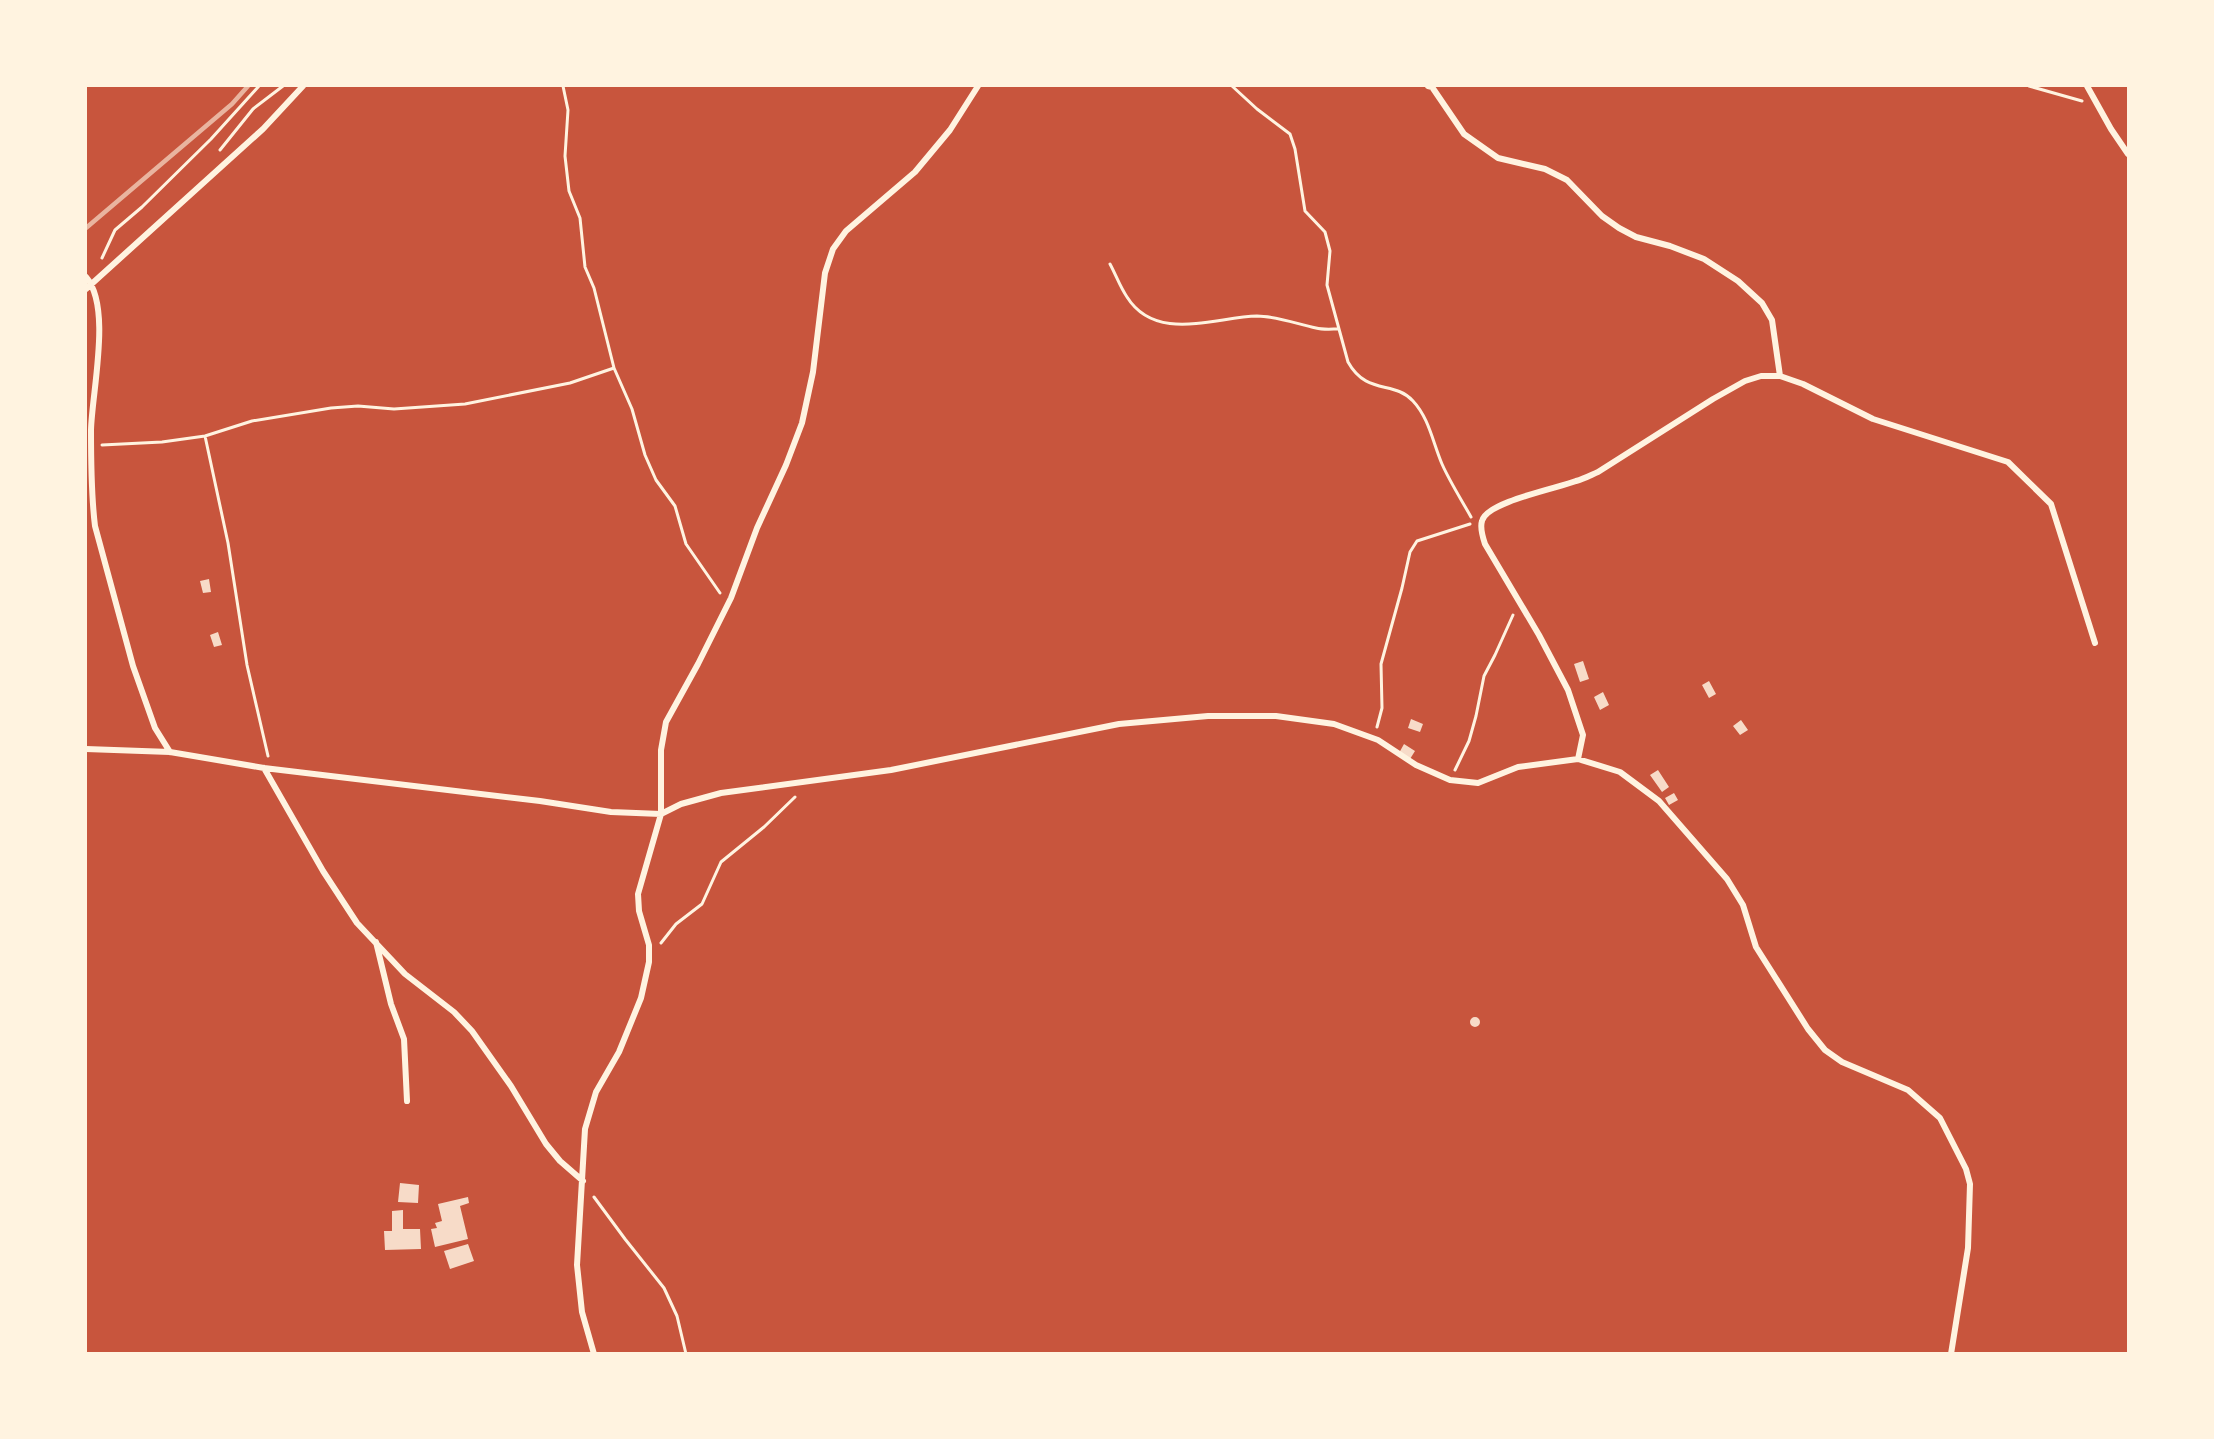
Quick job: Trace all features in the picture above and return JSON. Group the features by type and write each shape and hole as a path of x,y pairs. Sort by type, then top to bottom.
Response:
{"street":[{"path":"86,289 263,129 303,86"},
{"path":"594,1353 582,1312 577,1265 585,1129 596,1092 619,1052 641,998 649,962 649,945 639,911 638,894 661,814 661,750 666,722 728,604 757,528 786,465 802,423 813,372 825,273 833,249 846,231 915,172 950,129 978,86"},
{"path":"1428,86 1432,87 1464,134 1498,158 1545,169 1567,180 1602,216 1619,228 1636,237 1670,246 1704,259 1738,281 1762,303 1772,320 1780,376"},
{"path":"2087,86 2128,153"},
{"path":"86,277 91,284 100,326 91,445 92,503 97,535 133,666 155,728 170,752"},
{"path":"1578,759 1583,735 1568,690 1482,537 1482,520 1487,513 1507,502 1578,481 1598,472 1745,381 1761,376 1780,376 1803,384 1873,419 2008,462 2051,504 2095,643"},
{"path":"86,749 170,752 267,769 540,801 611,812 661,814 681,804 721,793 809,783 891,770 1119,724 1208,716 1276,716 1334,724 1378,740 1416,765 1450,780 1478,783 1518,767 1578,759 1620,772 1659,801 1727,879 1743,905 1756,947 1808,1029 1825,1050 1842,1062 1908,1090 1940,1118 1966,1169 1970,1184 1968,1248 1951,1353"},
{"path":"267,769 323,871 357,923 405,974 454,1012 472,1031 511,1086 546,1144 560,1161 583,1181"},
{"path":"376,942 385,984 404,1039 407,1101"}],"path":[{"path":"91,284 115,230 142,207 211,139 259,86"},
{"path":"563,86 568,110 565,156 570,191 580,218 585,267 594,288 614,368 633,409 645,455 656,480 675,506 686,544 728,604"},
{"path":"1232,86 1290,134 1295,149 1305,211 1325,232 1330,251 1327,285 1352,370 1371,385 1402,392 1423,413 1442,464 1474,523 1417,541 1410,552 1381,664 1382,708 1376,729 1378,740"},
{"path":"2029,86 2099,107"},
{"path":"1110,264 1128,299 1146,316 1159,321 1185,325 1259,316 1318,328 1339,329"},
{"path":"91,445 162,442 205,436 252,421 330,408 358,406 394,409 465,404 570,383 614,368"},
{"path":"205,436 228,543 247,665 267,769"},
{"path":"1450,780 1469,741 1484,676 1513,614 1514,594"},
{"path":"649,962 667,933 702,904 721,861 764,827 809,783"},
{"path":"583,1181 664,1288 677,1316 686,1353"}],"building":[{"path":"209,579 211,592 203,593 200,581"},
{"path":"218,632 222,645 214,647 210,635"},
{"path":"1583,661 1589,679 1580,682 1574,664"},
{"path":"1709,681 1716,694 1709,698 1702,685"},
{"path":"1603,692 1609,705 1600,710 1594,697"},
{"path":"1411,719 1423,724 1420,732 1408,728"},
{"path":"1741,720 1748,730 1740,735 1733,726"},
{"path":"1404,744 1415,751 1410,759 1399,753"},
{"path":"1658,770 1669,787 1662,792 1650,775"},
{"path":"1674,793 1678,800 1669,805 1665,798"},
{"path":"1475,1017 1479,1018 1479,1026 1475,1027 1471,1026 1470,1022 1471,1018"},
{"path":"400,1183 419,1185 418,1203 398,1202"},
{"path":"468,1197 469,1203 460,1206 468,1239 435,1247 431,1229 437,1228 435,1223 442,1221 438,1204"},
{"path":"403,1210 403,1229 420,1229 421,1249 385,1250 384,1231 392,1231 392,1211"},
{"path":"468,1244 474,1261 450,1269 444,1251"}],"railway":[{"path":"86,228 232,104 248,86"}]}
